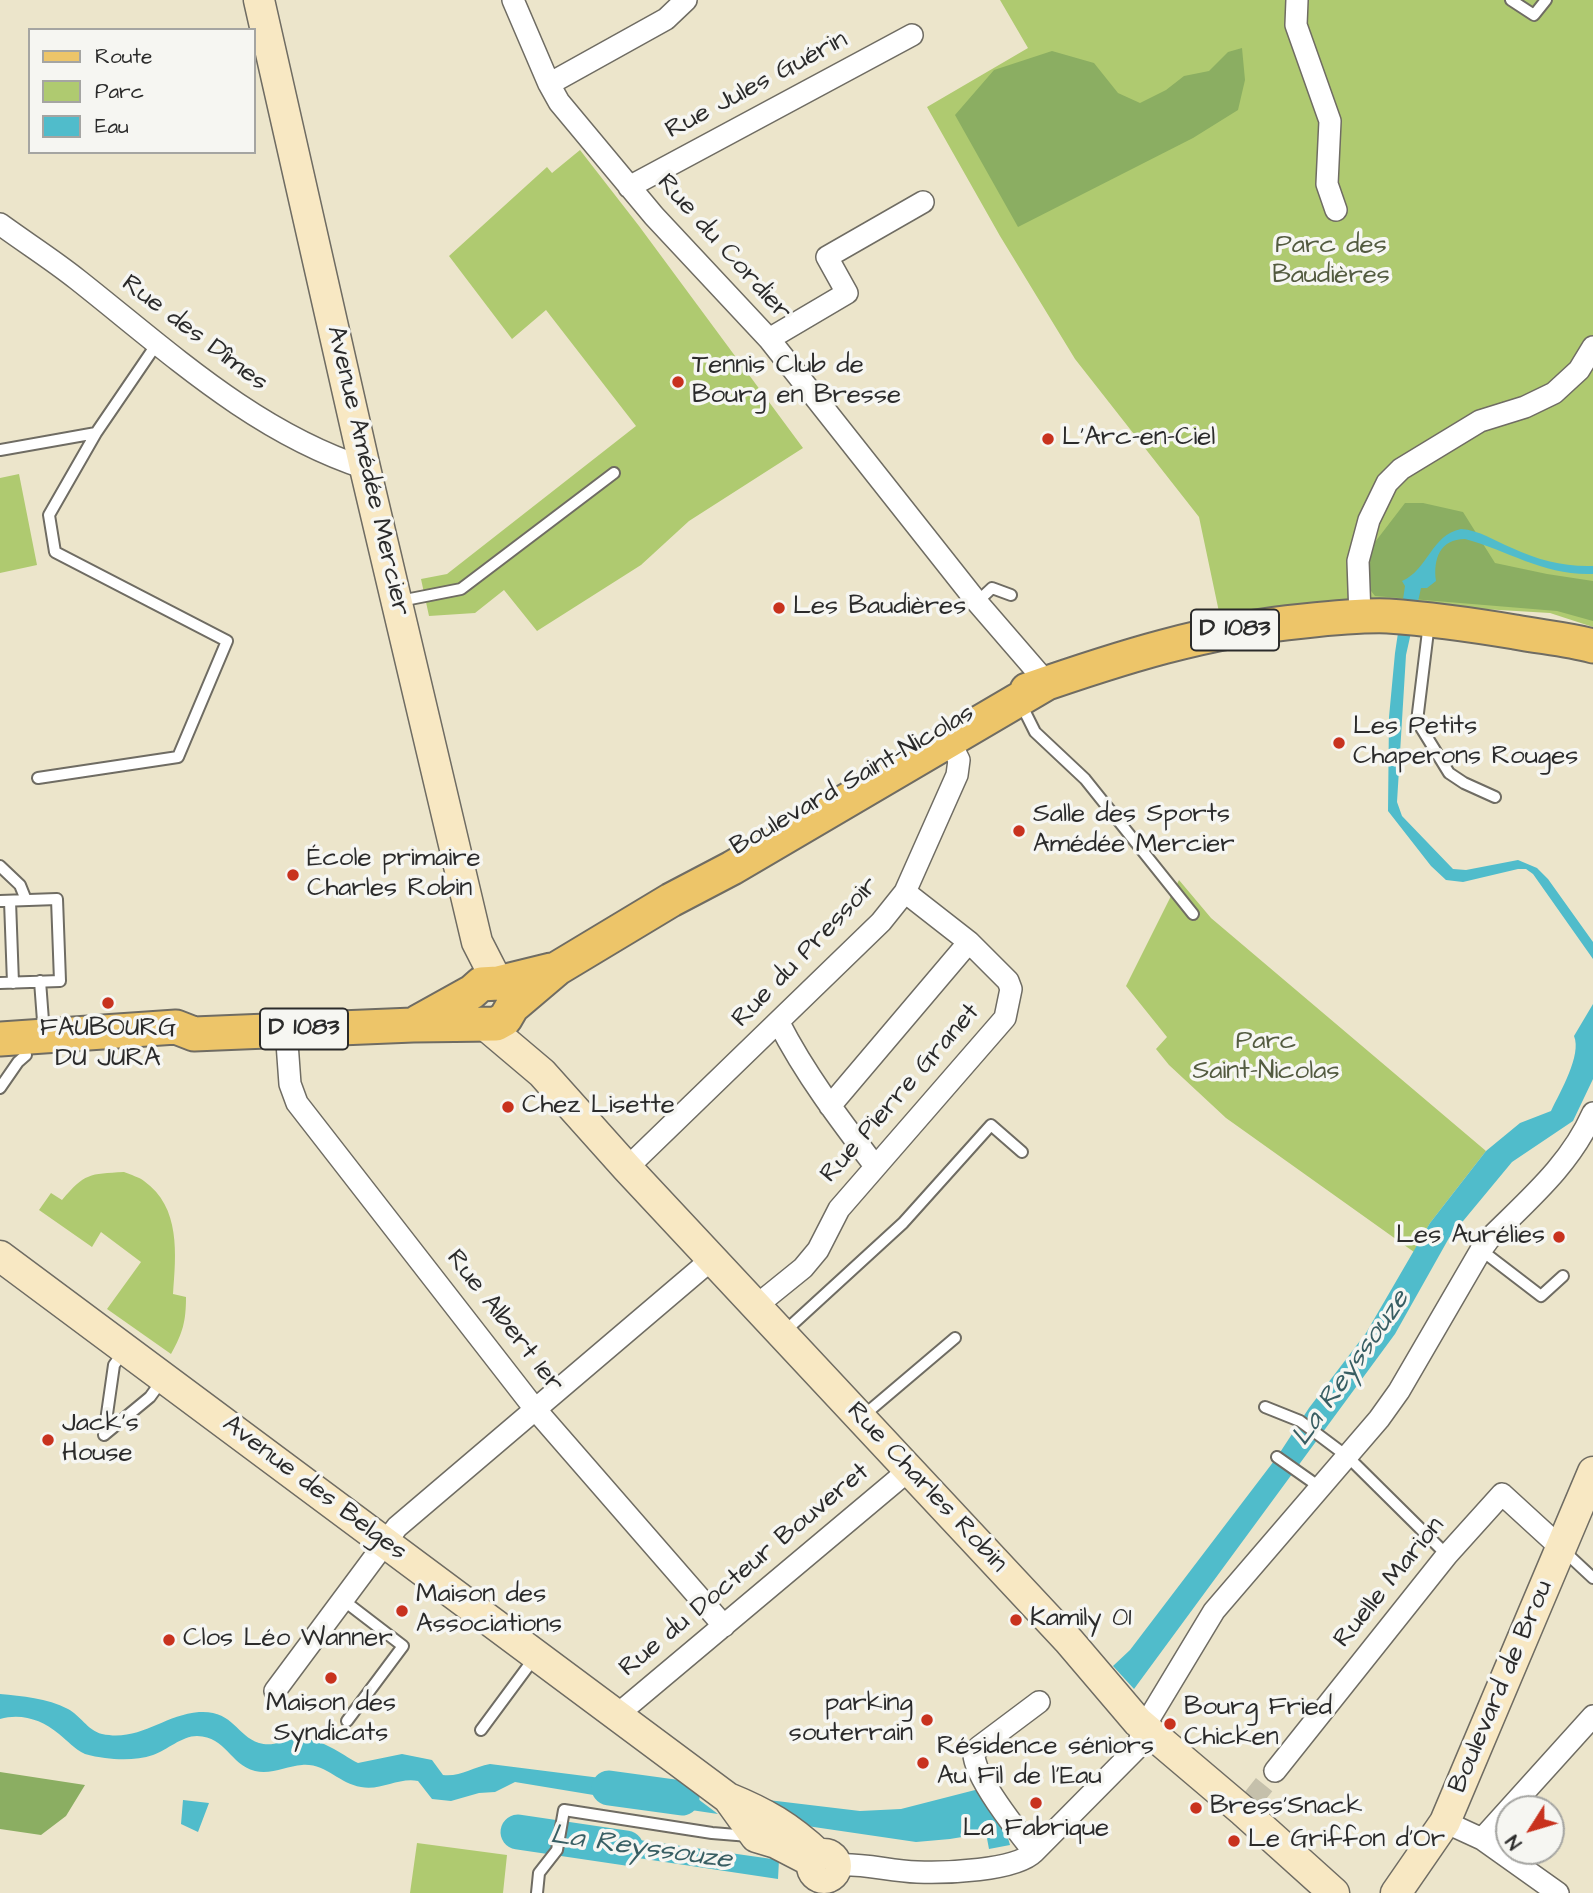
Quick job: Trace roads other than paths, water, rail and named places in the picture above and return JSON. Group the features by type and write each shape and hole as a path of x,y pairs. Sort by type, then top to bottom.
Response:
{"main road":[{"name":"Avenue Amédée Mercier","path":"259,0 365,468 491,1001"},
{"name":"Boulevard Saint-Nicolas","path":"671,900 729,852 945,723 975,708 1033,691 1117,659 1207,635 1263,625 1360,616 1472,625 1593,646"},
{"name":"Boulevard Saint-Nicolas","path":"491,1001 558,968 1033,691"},
{"name":"D 1083","path":"18,1046 176,1027 194,1034 413,1025 491,1001"},
{"name":"Rue Charles Robin","path":"491,1001 534,1065 1069,1641 1144,1727 1247,1806 1334,1893"},
{"name":"Avenue des Belges","path":"0,1256 728,1798 765,1813 804,1841 820,1875"},
{"name":"Boulevard de Brou","path":"1396,1893 1445,1822 1511,1660 1593,1472"},
{"name":"Avenue des Belges","path":"728,1798 756,1837"},
{"path":"756,1837 776,1843 820,1875"}],"street":[{"name":"Rue du Cordier","path":"513,0 559,102 654,216 769,339 977,602 1033,691"},
{"path":"549,84 666,19 686,0"},
{"path":"1297,0 1296,25 1330,121 1327,184 1336,210"},
{"name":"Rue Jules Guérin","path":"629,187 912,35"},
{"path":"769,339 847,293 827,257 923,202"},
{"name":"Rue des Dîmes","path":"0,224 76,278 156,345 212,387 289,437 365,468"},
{"path":"1360,616 1358,561 1369,520 1387,483 1401,469 1480,421 1525,407 1554,393 1579,370 1593,347"},
{"name":"Rue du Pressoir","path":"627,1168 881,922 905,892 957,775 959,760 949,740"},
{"name":"Rue Pierre Granet","path":"756,1307 803,1268 818,1250 839,1209 1004,1018 1011,989 1007,981 969,942 905,892"},
{"path":"830,1106 969,942"},
{"path":"779,1023 789,1044 830,1106 874,1166"},
{"name":"Rue Albert 1er","path":"286,1029 290,1084 297,1103 535,1409 724,1626"},
{"path":"820,1875 857,1864 917,1872 990,1868 1028,1858 1137,1748 1144,1727 1214,1611 1348,1457 1399,1391 1481,1250 1587,1143 1593,1113"},
{"path":"275,1691 397,1527 712,1259"},
{"name":"Rue du Docteur Bouveret","path":"617,1714 909,1471"},
{"name":"Ruelle Marion","path":"1275,1772 1447,1555 1502,1494 1561,1548"},
{"path":"1034,1852 982,1778 974,1761 974,1754 979,1747 1039,1703"},
{"path":"1482,1839 1593,1716"},
{"path":"1445,1822 1482,1839 1558,1893"}],"lane":[{"path":"1511,0 1534,15 1546,0"},
{"path":"38,778 178,757 227,641 55,552 49,515 96,433 156,345"},
{"path":"0,450 96,433"},
{"path":"397,602 461,589 614,472"},
{"path":"977,602 992,588 1011,595"},
{"path":"1429,620 1418,721 1449,773 1495,797"},
{"path":"1033,691 1035,732 1085,779 1193,914"},
{"path":"0,866 20,885 26,900"},
{"path":"0,983 13,983 40,981 60,981 57,899 5,901 13,983"},
{"path":"0,1088 18,1062 18,1046 40,981"},
{"path":"782,1334 903,1223 991,1125 1022,1152"},
{"path":"1481,1250 1541,1296 1563,1276"},
{"path":"860,1418 955,1338"},
{"path":"125,1349 114,1365 104,1435 150,1397 164,1378"},
{"path":"1265,1408 1300,1421 1348,1457 1447,1555"},
{"path":"1277,1457 1321,1488"},
{"path":"1561,1548 1593,1578"},
{"path":"343,1600 403,1646 346,1721"},
{"path":"481,1730 537,1655"},
{"path":"537,1893 539,1873 557,1850 564,1810 712,1833 756,1837"}],"water":[{"path":"1461,529 1481,534 1541,559 1561,564 1593,566 1593,574 1576,574 1543,567 1465,539 1444,546 1437,558 1436,581 1427,588 1421,588 1406,655 1397,802 1402,816 1453,869 1466,870 1518,860 1537,868 1548,879 1593,942 1593,959 1533,874 1526,869 1518,869 1463,882 1446,880 1431,866 1388,811 1389,717 1405,586 1402,581 1418,569 1443,538"},
{"path":"1593,1004 1593,1079 1573,1121 1512,1162 1449,1238 1395,1334 1134,1689 1113,1666 1130,1650 1277,1457 1309,1408 1366,1333 1430,1223 1486,1151 1520,1123 1551,1111 1573,1063 1576,1044 1574,1036"},
{"path":"0,1694 34,1698 60,1705 102,1734 128,1734 186,1714 210,1712 227,1719 259,1743 312,1740 358,1763 402,1754 432,1760 443,1775 455,1775 490,1764 656,1785 654,1805 515,1782 495,1792 479,1793 451,1801 432,1799 418,1781 368,1788 353,1785 311,1765 267,1772 255,1771 239,1763 215,1741 197,1736 186,1738 148,1757 98,1757 81,1752 39,1722 24,1717 0,1719"},
{"path":"666,1787 686,1790 718,1814 664,1806"},
{"path":"979,1789 1002,1818 1010,1845 989,1849 986,1833 916,1842 807,1826 768,1800 860,1811 901,1809"},
{"path":"183,1800 209,1803 198,1832 181,1824"},
{"path":"514,1822 548,1825 545,1844 512,1839"},
{"path":"582,1829 590,1833 779,1860 778,1879 578,1849"}],"waterway":[{"name":"La Reyssouze","path":"609,1788 682,1798"},
{"name":"La Reyssouze","path":"518,1832 626,1848"}],"tunnel":[{"path":"1251,1801 1275,1771"}],"place":[{"name":"Tennis Club de Bourg en Bresse","path":"678,382"},
{"name":"L'Arc-en-Ciel","path":"1048,439"},
{"name":"Les Baudières","path":"779,608"},
{"name":"Les Petits Chaperons Rouges","path":"1339,743"},
{"name":"Salle des Sports Amédée Mercier","path":"1019,831"},
{"name":"École primaire Charles Robin","path":"293,875"},
{"name":"FAUBOURG DU JURA","path":"108,1003"},
{"name":"Chez Lisette","path":"508,1107"},
{"name":"Les Aurélies","path":"1559,1237"},
{"name":"Jack's House","path":"48,1440"},
{"name":"Maison des Associations","path":"402,1611"},
{"name":"Kamily 01","path":"1016,1620"},
{"name":"Clos Léo Wanner","path":"169,1640"},
{"name":"Maison des Syndicats","path":"331,1678"},
{"name":"parking souterrain","path":"927,1720"},
{"name":"Bourg Fried Chicken","path":"1170,1724"},
{"name":"Résidence séniors Au Fil de l'Eau","path":"923,1763"},
{"name":"La Fabrique","path":"1036,1803"},
{"name":"Bress'Snack","path":"1196,1808"},
{"name":"Le Griffon d'Or","path":"1234,1841"}],"park label":[{"name":"Parc des Baudières","path":"1331,262"},
{"name":"Parc Saint-Nicolas","path":"1266,1058"}]}
